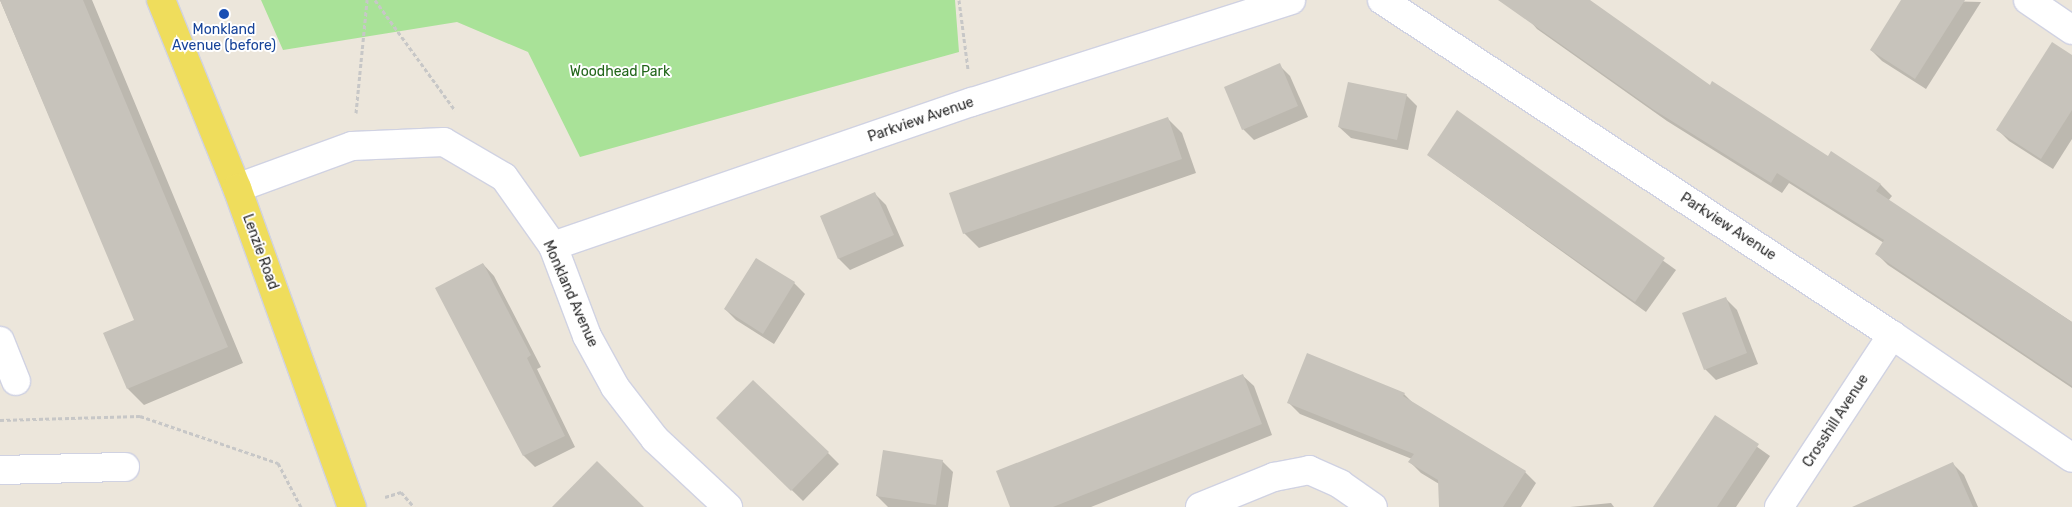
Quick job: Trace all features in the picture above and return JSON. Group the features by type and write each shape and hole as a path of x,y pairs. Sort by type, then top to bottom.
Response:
{"main road":[{"name":"Lenzie Road","path":"161,0 236,188 352,507"}],"street":[{"name":"Parkview Avenue","path":"552,246 972,102 1291,0"},
{"name":"Parkview Avenue","path":"1382,0 1892,335 2072,458"},
{"path":"2028,0 2072,30"},
{"name":"Monkland Avenue","path":"236,188 352,146 444,142 504,177 552,246 587,336 615,387 655,440 728,507"},
{"name":"Crosshill Avenue","path":"1779,507 1892,335"},
{"path":"0,342 16,381"},
{"path":"0,470 125,467"},
{"path":"1200,507 1274,477 1308,470 1340,484 1374,507"}],"path":[{"path":"352,146 367,0"},
{"path":"375,0 457,113"},
{"path":"959,0 972,102"},
{"path":"0,420 140,416 278,463 301,507"}],"green space":[{"name":"Woodhead Park","path":"261,0 955,0 959,52 580,157 528,52 457,22 283,50"}],"building":[{"path":"0,0 83,0 228,347 127,389 103,333 134,320"},
{"path":"1498,0 1590,0 1710,85 1712,81 1828,156 1831,151 1881,184 1876,191 2072,322 2072,386 1875,254 1884,240 1777,173 1771,183 1654,110"},
{"path":"1901,0 1965,0 1915,79 1870,50"},
{"path":"2052,42 2072,55 2072,110 2041,159 1996,130"},
{"path":"1280,63 1298,106 1242,130 1224,87"},
{"path":"1348,82 1407,94 1397,140 1338,127"},
{"path":"1457,110 1665,258 1635,302 1427,155"},
{"path":"1168,117 1182,159 963,234 949,193"},
{"path":"875,192 894,235 838,259 820,216"},
{"path":"756,258 795,282 763,334 724,309"},
{"path":"483,263 531,355 527,358 565,436 523,456 435,288"},
{"path":"1726,297 1747,353 1704,370 1682,313"},
{"path":"1307,353 1405,393 1403,396 1526,471 1503,507 1439,507 1438,480 1408,462 1414,454 1287,403"},
{"path":"1243,374 1262,424 1053,507 1010,507 996,471"},
{"path":"753,380 829,452 791,491 716,418"},
{"path":"1715,415 1759,444 1717,507 1653,507"},
{"path":"883,450 943,460 936,505 876,496"},
{"path":"597,461 644,507 552,507"},
{"path":"1953,462 1973,507 1852,507"}],"place":[{"name":"Monkland Avenue (before)","path":"224,14"}]}
